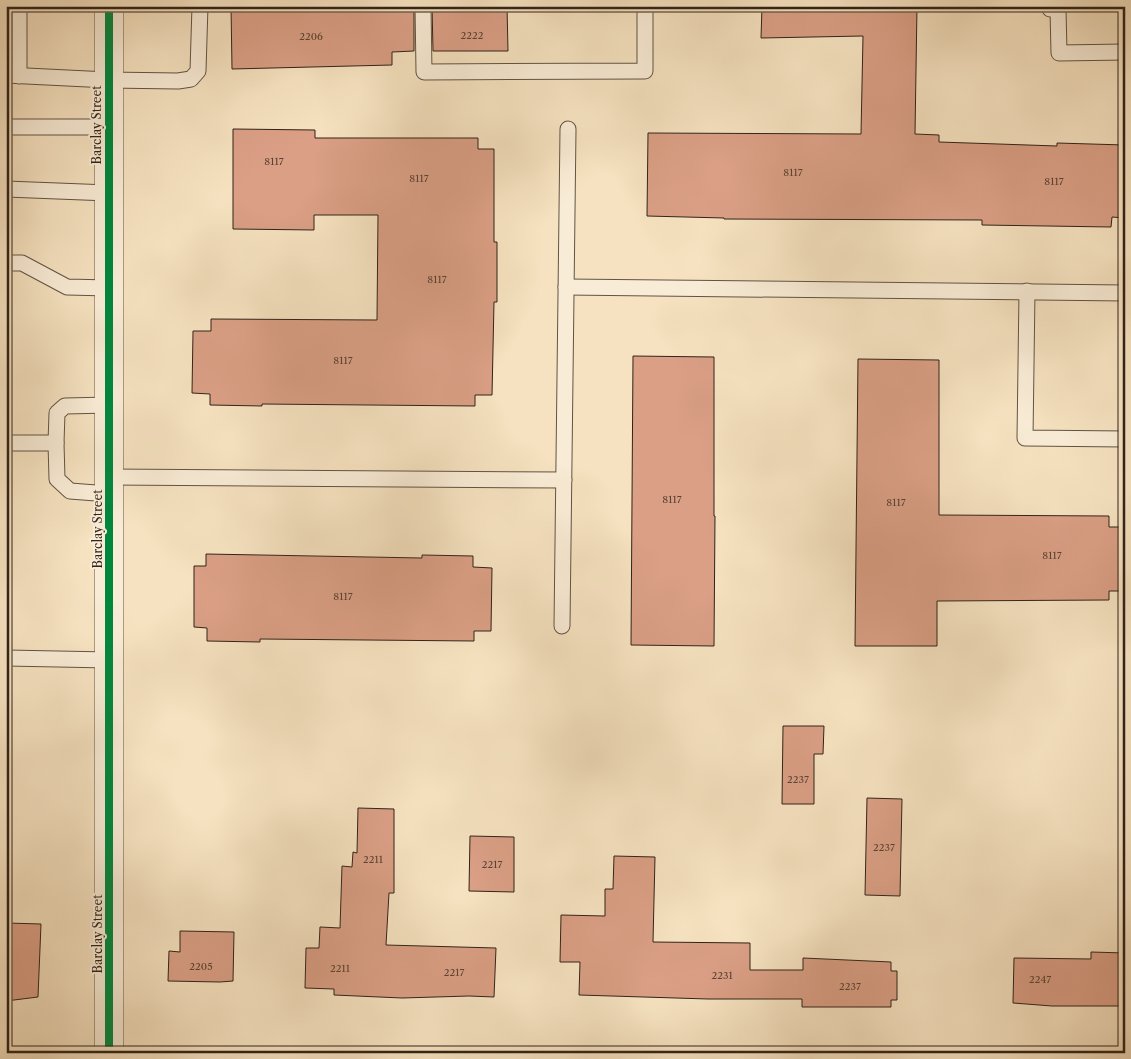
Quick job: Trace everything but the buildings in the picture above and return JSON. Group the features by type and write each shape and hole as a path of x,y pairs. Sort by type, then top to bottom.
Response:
{"street":[{"name":"Barclay Street","path":"109,6 109,1053"}],"lane":[{"path":"19,6 13,75 108,80 191,79 198,71 200,6"},
{"path":"423,6 424,72 645,71 645,6"},
{"path":"1050,6 1050,9 1058,9 1059,53 1125,52"},
{"path":"6,127 108,127"},
{"path":"562,626 568,129"},
{"path":"6,189 109,192"},
{"path":"6,263 22,263 67,287 109,288"},
{"path":"566,287 1125,292"},
{"path":"1026,291 1025,438 1125,439"},
{"path":"109,405 65,406 57,413 57,480 70,491 109,485 564,480"},
{"path":"6,442 56,443"},
{"path":"6,658 109,660"}],"cycle path":[{"path":"109,6 109,1053"}]}
